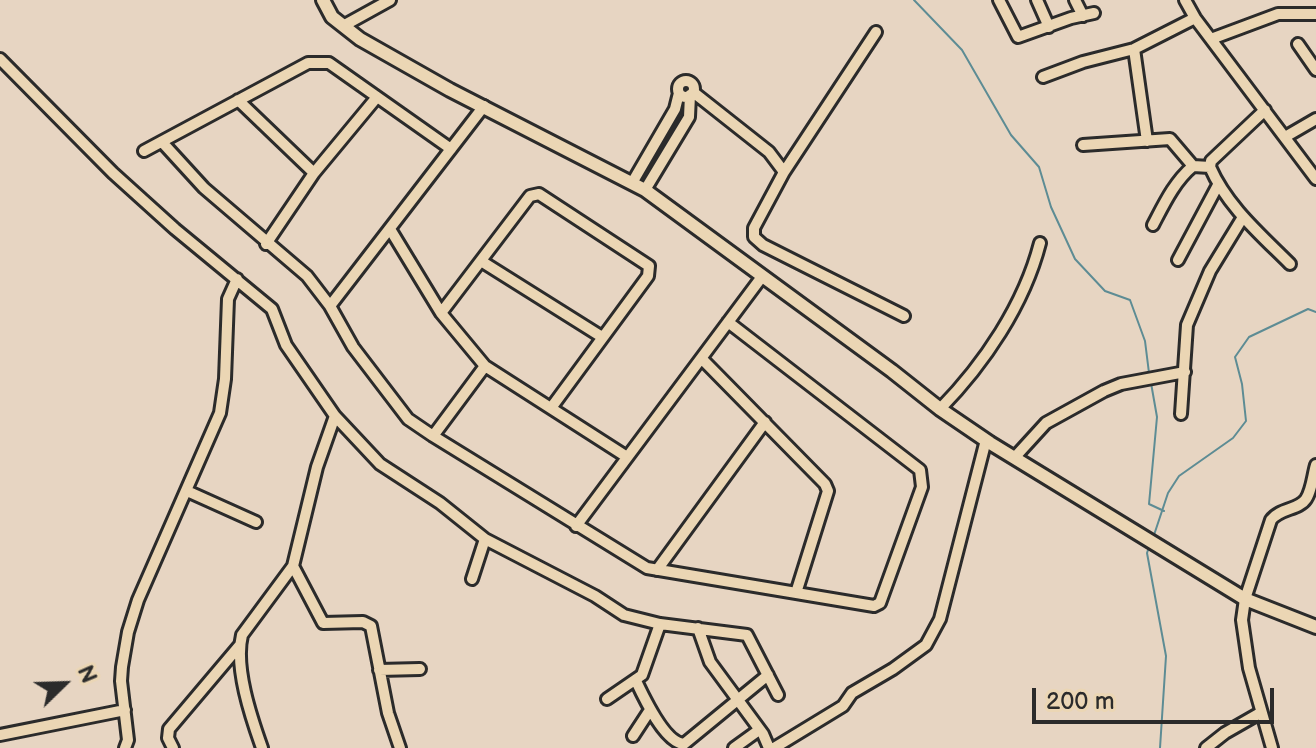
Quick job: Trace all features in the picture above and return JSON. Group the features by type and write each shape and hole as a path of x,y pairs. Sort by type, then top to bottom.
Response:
{"street":[{"path":"323,0 332,17 360,39 645,190 986,440 1245,599 1316,627"},
{"path":"343,26 390,0"},
{"path":"999,0 1018,37 1094,13"},
{"path":"1037,0 1049,27"},
{"path":"1075,0 1083,16"},
{"path":"1185,0 1195,18 1316,179"},
{"path":"1211,39 1278,14 1316,14 1316,0"},
{"path":"1278,14 1279,2"},
{"path":"1043,77 1083,62 1134,49 1167,35 1195,18"},
{"path":"876,32 784,172 754,228 754,237 763,245 904,316"},
{"path":"1298,44 1316,70"},
{"path":"1134,49 1147,141"},
{"path":"0,59 113,173 272,309 286,345 335,416 380,464 440,503 485,539 595,596 624,615 660,624 747,635 778,695"},
{"path":"144,151 308,63 318,62 329,63 451,149"},
{"path":"632,183 687,93"},
{"path":"687,93 769,152 784,172"},
{"path":"645,190 689,117 687,93"},
{"path":"266,244 314,173 377,97"},
{"path":"238,100 314,173"},
{"path":"330,306 484,106"},
{"path":"1265,110 1211,161 1210,167 1218,185 1243,217 1290,264"},
{"path":"1285,137 1316,119"},
{"path":"1083,145 1170,139 1193,166 1210,167"},
{"path":"162,142 204,188 307,276 330,306 353,347 408,419 433,436 647,568 874,606 880,603 923,477 914,463 728,322"},
{"path":"1153,225 1172,190 1193,166"},
{"path":"1178,260 1218,185"},
{"path":"441,313 530,196 539,194 649,266 648,276 551,408"},
{"path":"1181,414 1187,325 1210,271 1243,217"},
{"path":"390,229 441,313 485,366 627,457"},
{"path":"940,409 963,386 1014,309 1032,273 1040,243"},
{"path":"481,261 602,337"},
{"path":"576,526 761,278"},
{"path":"125,748 128,740 121,681 128,632 138,600 220,413 225,379 228,299 237,279"},
{"path":"702,359 825,484 828,491 796,593"},
{"path":"433,436 485,366"},
{"path":"1015,457 1038,430 1055,417 1121,384 1185,372"},
{"path":"262,748 250,711 240,660 242,635 293,566 317,467 335,416"},
{"path":"657,570 765,422"},
{"path":"698,628 710,662 771,748 843,706 857,689 893,669 926,645 944,608 986,440"},
{"path":"1272,748 1260,713 1247,656 1242,620 1245,599 1271,520 1276,513 1307,498 1316,465"},
{"path":"187,491 256,522"},
{"path":"472,579 485,539"},
{"path":"293,566 323,623 363,622 371,626 388,713 400,748"},
{"path":"607,699 642,675 660,624"},
{"path":"173,748 168,738 169,729 240,645"},
{"path":"379,670 420,669"},
{"path":"636,681 650,710 675,743 684,744 768,675"},
{"path":"0,735 125,710"},
{"path":"633,736 650,710"},
{"path":"1206,748 1260,713"},
{"path":"734,748 759,730"}],"waterway":[{"path":"914,0 962,50 1011,135 1039,167 1051,207 1075,259 1105,291 1130,300 1145,341 1149,373"},
{"path":"1153,538 1168,493 1179,476 1233,438 1246,421 1235,357 1249,337 1308,309 1316,312"},
{"path":"1151,383 1157,417 1149,504 1164,511"},
{"path":"1149,547 1147,553 1166,656 1160,748"}]}
